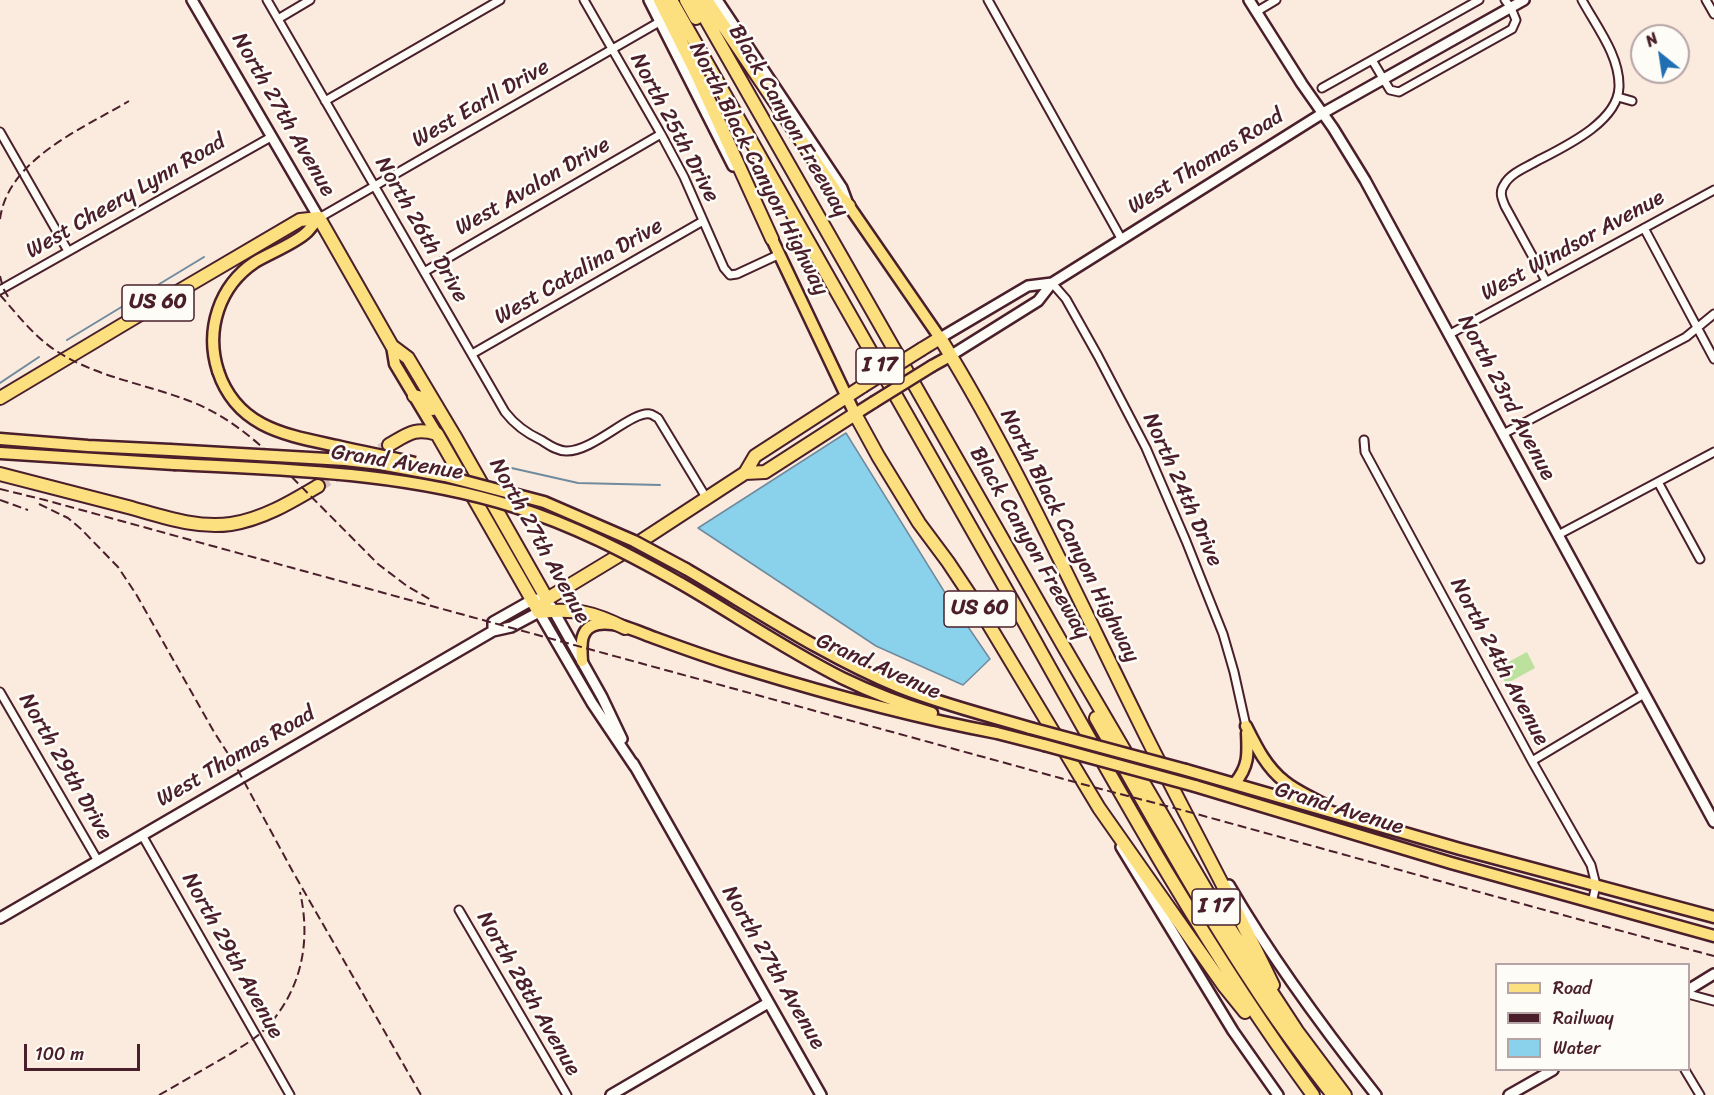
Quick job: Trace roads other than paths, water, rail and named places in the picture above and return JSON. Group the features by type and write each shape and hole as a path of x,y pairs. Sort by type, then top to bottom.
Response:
{"highway":[{"path":"660,0 696,72 772,239"},
{"name":"Black Canyon Freeway","path":"671,0 1086,733 1224,967 1312,1095"},
{"path":"686,0 1212,920 1251,982 1333,1095"},
{"name":"Black Canyon Freeway","path":"696,0 1219,912 1297,1031 1345,1095"},
{"path":"706,0 839,197 849,206"},
{"name":"North 27th Avenue","path":"319,218 392,346 408,358 454,435 550,605"},
{"name":"US 60","path":"0,398 300,220 319,218"},
{"name":"West Thomas Road","path":"539,612 618,556 745,473 755,456 940,338"},
{"name":"North Black Canyon Highway","path":"940,338 1044,527 1180,803"},
{"path":"414,396 426,401 446,429 454,435"},
{"name":"West Thomas Road","path":"745,473 765,472 855,414"},
{"name":"North Black Canyon Highway","path":"855,414 919,523 980,610 1099,808"},
{"path":"389,445 415,431 437,434"},
{"name":"North 27th Avenue","path":"437,434 539,612"},
{"path":"0,474 176,520 208,525 230,524 257,517 318,486"},
{"path":"550,605 608,619 625,628"},
{"path":"1180,803 1297,1031"},
{"path":"1099,808 1224,986 1294,1071"}],"main road":[{"name":"North 27th Avenue","path":"192,0 319,218"},
{"name":"North Black Canyon Highway","path":"649,0 741,184 780,254 855,414"},
{"name":"North Black Canyon Highway","path":"717,0 842,188 849,206 940,338"},
{"name":"North 23rd Avenue","path":"1249,0 1365,180 1714,822"},
{"name":"West Thomas Road","path":"855,414 1038,301 1052,283 1323,113 1508,4 1524,0"},
{"path":"319,218 307,233 245,270 227,290 217,312 212,332 213,354 224,386 239,407 258,423 274,430 308,440 488,480 532,498"},
{"name":"West Thomas Road","path":"940,338 1028,286 1052,283"},
{"name":"North 27th Avenue","path":"392,346 395,364 437,434"},
{"name":"Grand Avenue","path":"0,439 320,458 380,464 445,476 532,498 582,517 634,541 686,569 805,640 876,677 924,697 1235,783 1460,849 1714,917"},
{"name":"Grand Avenue","path":"0,453 334,472 389,478 461,492 515,506 578,530 626,553 844,679 906,704 997,733 1195,786 1365,838 1712,937"},
{"name":"West Thomas Road","path":"493,631 493,622 532,600 550,605"},
{"name":"North 27th Avenue","path":"550,605 603,697 635,767"},
{"name":"North 27th Avenue","path":"539,612 592,703 635,767 821,1095"},
{"name":"West Thomas Road","path":"0,918 493,631 511,627 539,612"},
{"path":"582,661 582,637 588,628 601,624 625,628 803,686 939,722 997,733"},
{"path":"1235,783 1244,772 1248,754 1246,726"},
{"path":"1246,726 1257,749 1275,774 1297,790 1338,813"},
{"name":"North Black Canyon Highway","path":"1180,803 1263,942 1309,1008 1376,1095"},
{"name":"North Black Canyon Highway","path":"1099,808 1190,963 1233,1031 1278,1095"},
{"path":"1690,991 1714,974"},
{"path":"611,1095 768,1003"},
{"path":"1509,1095 1551,1071"}],"street":[{"name":"North 26th Drive","path":"267,0 505,412 514,423 559,450 567,451 593,443 633,419 651,414 658,418 707,499"},
{"path":"278,19 310,0"},
{"path":"325,100 500,0"},
{"name":"North 25th Drive","path":"584,0 684,177 724,268 730,274 737,274 780,254"},
{"path":"988,0 1122,240"},
{"path":"1256,12 1276,0"},
{"path":"1322,88 1479,0"},
{"path":"1546,281 1505,206 1501,190 1507,180 1521,170 1586,133 1603,119 1618,97 1619,79 1613,56 1582,0"},
{"path":"1706,0 1714,14"},
{"path":"1372,60 1390,90 1399,92 1512,29 1516,20 1508,4"},
{"name":"West Earll Drive","path":"319,218 660,21"},
{"path":"1618,97 1632,101"},
{"path":"0,132 68,250"},
{"name":"West Avalon Drive","path":"424,272 661,134"},
{"name":"West Cheery Lynn Road","path":"0,290 271,136"},
{"name":"West Windsor Avenue","path":"1450,334 1714,190"},
{"name":"West Catalina Drive","path":"472,354 703,221"},
{"path":"1644,228 1714,359"},
{"name":"North 24th Drive","path":"1052,283 1066,299 1146,448 1223,634 1246,726"},
{"path":"1503,434 1686,338 1714,314"},
{"name":"North 24th Avenue","path":"1364,440 1365,452 1591,866 1596,885"},
{"path":"1558,536 1714,452"},
{"path":"1658,482 1700,559"},
{"name":"North 29th Drive","path":"0,692 98,861"},
{"path":"1532,760 1644,694"},
{"name":"North 29th Avenue","path":"142,835 290,1095"},
{"path":"1592,903 1596,885"},
{"name":"North 28th Avenue","path":"459,910 567,1095"},
{"path":"1690,992 1714,1001"},
{"path":"1686,1071 1700,1095"}],"water":[{"path":"846,433 947,596 990,659 963,685 876,646 698,528"}],"waterway":[{"path":"67,340 204,257"},
{"path":"0,383 39,357"},
{"path":"507,467 578,483 660,485"}],"tunnel":[{"path":"318,486 389,445"}],"railway":[{"path":"0,219 6,198 17,179 32,163 70,135 129,101"},
{"path":"0,276 3,288 10,300"},
{"path":"0,295 42,340 73,361 197,404 235,426 261,446 378,564 407,586 433,601"},
{"path":"0,489 1714,956"},
{"path":"0,500 28,510"},
{"path":"39,504 68,518 81,529 118,567 136,594 421,1095"},
{"path":"159,1095 249,1042 264,1030 280,1011 296,980 304,946 300,892"}]}
